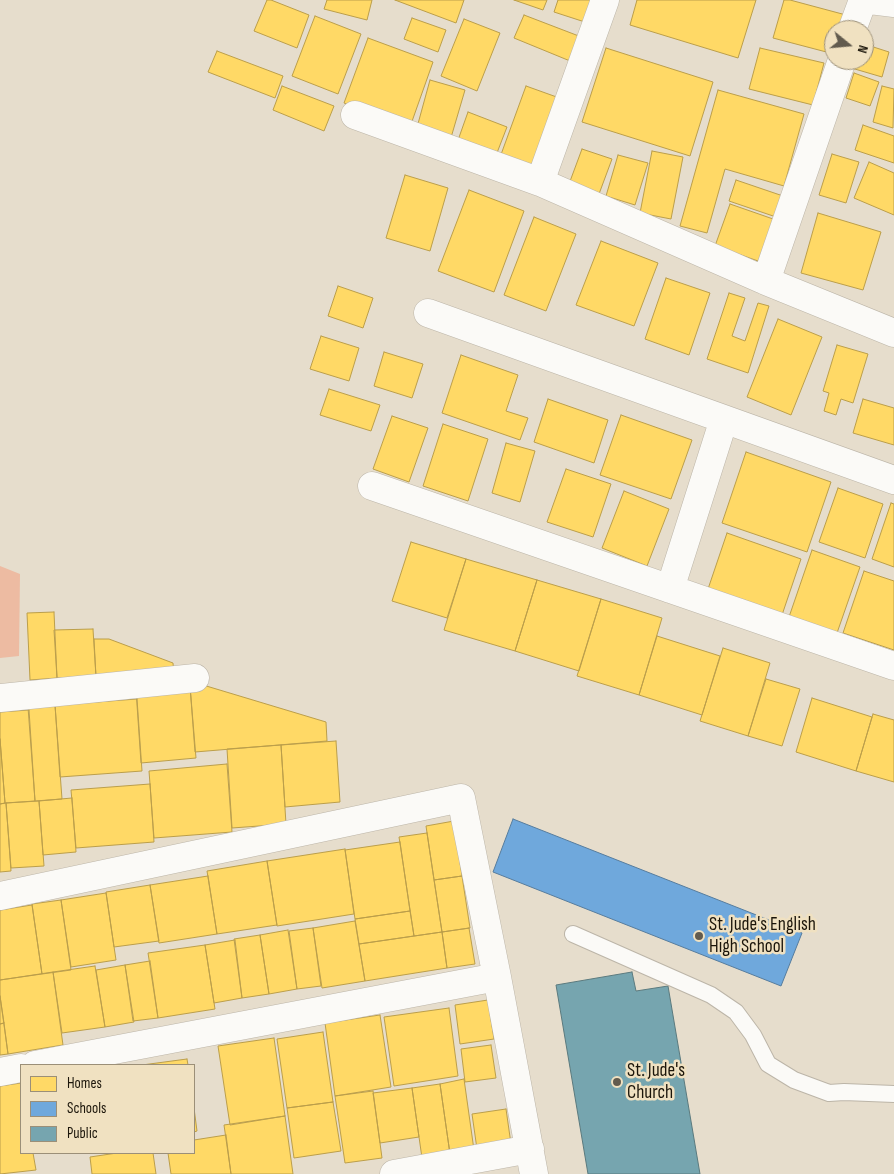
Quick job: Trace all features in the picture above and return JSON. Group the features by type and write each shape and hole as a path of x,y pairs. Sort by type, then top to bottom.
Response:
{"street":[{"path":"540,182 605,0"},
{"path":"856,20 863,0"},
{"path":"870,0 894,3"},
{"path":"766,281 839,70"},
{"path":"355,115 540,182 766,281 894,333"},
{"path":"428,313 894,480"},
{"path":"670,589 724,419"},
{"path":"372,486 894,666"},
{"path":"0,698 195,678"},
{"path":"0,896 461,798 498,977 532,1161 394,1174"},
{"path":"40,1064 498,977"},
{"path":"0,1072 20,1068"}],"lane":[{"path":"573,934 711,995 736,1012 753,1035 768,1064 794,1080 829,1093 894,1094"}],"shaded area":[{"path":"0,566 20,574 19,656 0,658"}],"building: Homes":[{"path":"267,0 309,15 297,48 254,31"},
{"path":"327,0 372,0 367,20 324,9"},
{"path":"395,0 464,0 456,23"},
{"path":"514,0 547,0 543,10"},
{"path":"558,0 598,0 591,24 554,12"},
{"path":"637,0 756,0 738,58 630,25"},
{"path":"784,0 846,15 845,20 824,20 824,51 773,38"},
{"path":"524,15 584,38 575,63 514,38"},
{"path":"315,16 361,34 338,94 292,76"},
{"path":"412,18 446,30 438,52 404,39"},
{"path":"464,19 500,33 477,91 441,76"},
{"path":"368,38 433,62 410,127 344,103"},
{"path":"874,47 889,52 882,77 858,70 874,70"},
{"path":"606,48 713,82 690,156 582,122"},
{"path":"760,48 824,63 813,105 749,89"},
{"path":"217,51 283,76 275,98 208,72"},
{"path":"854,73 879,82 870,106 846,98"},
{"path":"430,80 465,90 450,141 416,131"},
{"path":"282,86 334,106 324,131 273,110"},
{"path":"526,86 565,100 537,175 499,160"},
{"path":"882,86 894,89 893,128 873,122"},
{"path":"718,90 804,114 784,186 725,169 707,233 680,226"},
{"path":"468,112 507,127 495,158 457,143"},
{"path":"863,125 894,136 894,163 855,150"},
{"path":"582,149 612,159 599,194 569,184"},
{"path":"652,151 683,157 671,219 640,213"},
{"path":"832,154 859,162 846,203 819,195"},
{"path":"618,155 648,163 635,205 606,196"},
{"path":"869,162 894,173 894,215 854,198"},
{"path":"405,175 448,188 430,251 386,238"},
{"path":"736,180 786,197 779,218 729,201"},
{"path":"469,190 524,211 494,292 438,271"},
{"path":"730,204 776,220 761,262 715,246"},
{"path":"818,213 881,232 863,290 801,273"},
{"path":"534,217 576,234 546,311 504,295"},
{"path":"601,241 658,263 634,326 576,305"},
{"path":"666,278 710,293 689,355 645,339"},
{"path":"338,286 373,298 363,328 328,316"},
{"path":"729,293 745,298 732,336 745,341 758,303 769,306 748,373 707,359"},
{"path":"778,319 822,337 791,415 747,397"},
{"path":"321,336 359,348 349,381 310,369"},
{"path":"837,345 868,354 853,403 841,399 836,415 824,411 829,393 823,391"},
{"path":"384,352 423,364 412,398 374,386"},
{"path":"461,355 518,375 506,411 528,418 520,440 442,413"},
{"path":"329,389 380,405 371,431 320,415"},
{"path":"548,399 608,420 594,463 534,442"},
{"path":"863,399 894,408 894,445 853,433"},
{"path":"621,415 692,440 671,499 600,475"},
{"path":"392,416 428,428 409,482 373,469"},
{"path":"443,424 488,439 468,501 423,486"},
{"path":"506,443 535,451 520,502 492,493"},
{"path":"746,452 831,482 807,552 722,523"},
{"path":"566,469 611,484 593,537 547,522"},
{"path":"838,488 883,504 865,558 819,542"},
{"path":"624,491 669,509 647,566 602,548"},
{"path":"891,503 894,504 894,567 872,559"},
{"path":"727,533 801,559 782,615 708,589"},
{"path":"411,542 466,559 447,618 392,601"},
{"path":"812,550 860,567 837,633 789,617"},
{"path":"466,559 537,580 515,651 444,630"},
{"path":"864,571 894,581 894,650 843,633"},
{"path":"537,580 601,599 579,671 515,651"},
{"path":"601,599 662,618 639,695 577,676"},
{"path":"54,612 57,678 30,680 27,613"},
{"path":"93,629 96,677 57,678 54,630"},
{"path":"657,636 720,656 702,715 639,695"},
{"path":"94,639 109,639 173,663 174,674 96,677"},
{"path":"723,648 770,663 748,736 700,721"},
{"path":"766,679 800,689 782,746 748,736"},
{"path":"203,685 326,722 327,741 195,752 190,686"},
{"path":"190,686 196,758 141,763 136,690"},
{"path":"812,698 872,717 856,771 796,752"},
{"path":"137,699 142,771 60,777 55,705"},
{"path":"55,705 62,799 35,801 28,707"},
{"path":"29,710 35,801 5,803 0,712"},
{"path":"873,714 894,720 894,782 856,771"},
{"path":"0,739 5,803 0,804"},
{"path":"336,741 340,802 285,807 281,745"},
{"path":"281,745 286,824 232,828 227,749"},
{"path":"227,764 232,832 154,838 149,771"},
{"path":"150,784 154,842 76,848 71,790"},
{"path":"72,798 76,852 43,855 39,801"},
{"path":"39,801 44,866 11,868 6,803"},
{"path":"6,803 11,871 0,872 0,804"},
{"path":"454,821 462,876 434,880 426,826"},
{"path":"427,833 442,932 414,936 399,837"},
{"path":"400,842 410,911 355,919 345,850"},
{"path":"345,849 354,914 277,926 267,861"},
{"path":"267,861 277,925 217,934 207,871"},
{"path":"208,876 217,934 159,943 150,885"},
{"path":"462,876 470,928 442,932 434,880"},
{"path":"150,885 159,941 114,947 106,892"},
{"path":"106,893 116,960 71,967 61,900"},
{"path":"61,900 71,970 42,974 32,904"},
{"path":"32,905 42,974 0,980 0,910"},
{"path":"410,911 414,936 359,944 355,919"},
{"path":"355,921 365,981 322,988 313,928"},
{"path":"313,928 321,986 297,989 289,931"},
{"path":"469,928 475,964 447,968 442,932"},
{"path":"288,930 297,989 269,994 260,935"},
{"path":"442,932 447,968 365,981 359,944"},
{"path":"260,935 269,994 242,998 234,939"},
{"path":"235,940 242,998 214,1003 205,945"},
{"path":"205,945 215,1009 158,1018 148,953"},
{"path":"150,961 158,1018 133,1021 125,965"},
{"path":"125,965 134,1022 105,1027 96,970"},
{"path":"95,966 105,1027 62,1033 53,972"},
{"path":"53,972 63,1045 8,1054 0,996 0,980"},
{"path":"0,996 4,1023 0,1024"},
{"path":"488,1000 494,1039 460,1044 455,1005"},
{"path":"449,1008 458,1076 394,1086 384,1017"},
{"path":"380,1015 391,1087 335,1096 325,1023"},
{"path":"4,1023 8,1054 0,1055 0,1024"},
{"path":"323,1032 333,1102 287,1108 277,1039"},
{"path":"274,1038 285,1116 230,1125 218,1046"},
{"path":"491,1045 496,1078 465,1082 461,1049"},
{"path":"187,1059 188,1064 150,1064"},
{"path":"464,1079 474,1150 450,1154 440,1084"},
{"path":"20,1083 20,1154 33,1154 36,1170 0,1174 0,1086"},
{"path":"440,1084 450,1154 422,1158 412,1088"},
{"path":"412,1088 419,1137 380,1143 373,1093"},
{"path":"373,1091 382,1158 345,1163 335,1096"},
{"path":"333,1102 341,1151 294,1158 287,1108"},
{"path":"506,1109 511,1144 477,1149 472,1114"},
{"path":"195,1116 197,1131 195,1132"},
{"path":"285,1116 293,1174 231,1174 224,1125"},
{"path":"226,1135 231,1174 171,1174 168,1154 195,1154 195,1140"},
{"path":"110,1154 153,1154 156,1174 92,1174 90,1157"}],"building: Schools":[{"path":"513,819 802,933 781,986 493,872"}],"building: Public":[{"name":"St. Jude's Church","path":"632,972 636,991 668,986 700,1174 588,1174 556,985"}],"place":[{"name":"St. Jude's English High School","path":"699,936"},
{"name":"St. Jude's Church","path":"617,1082"}]}
